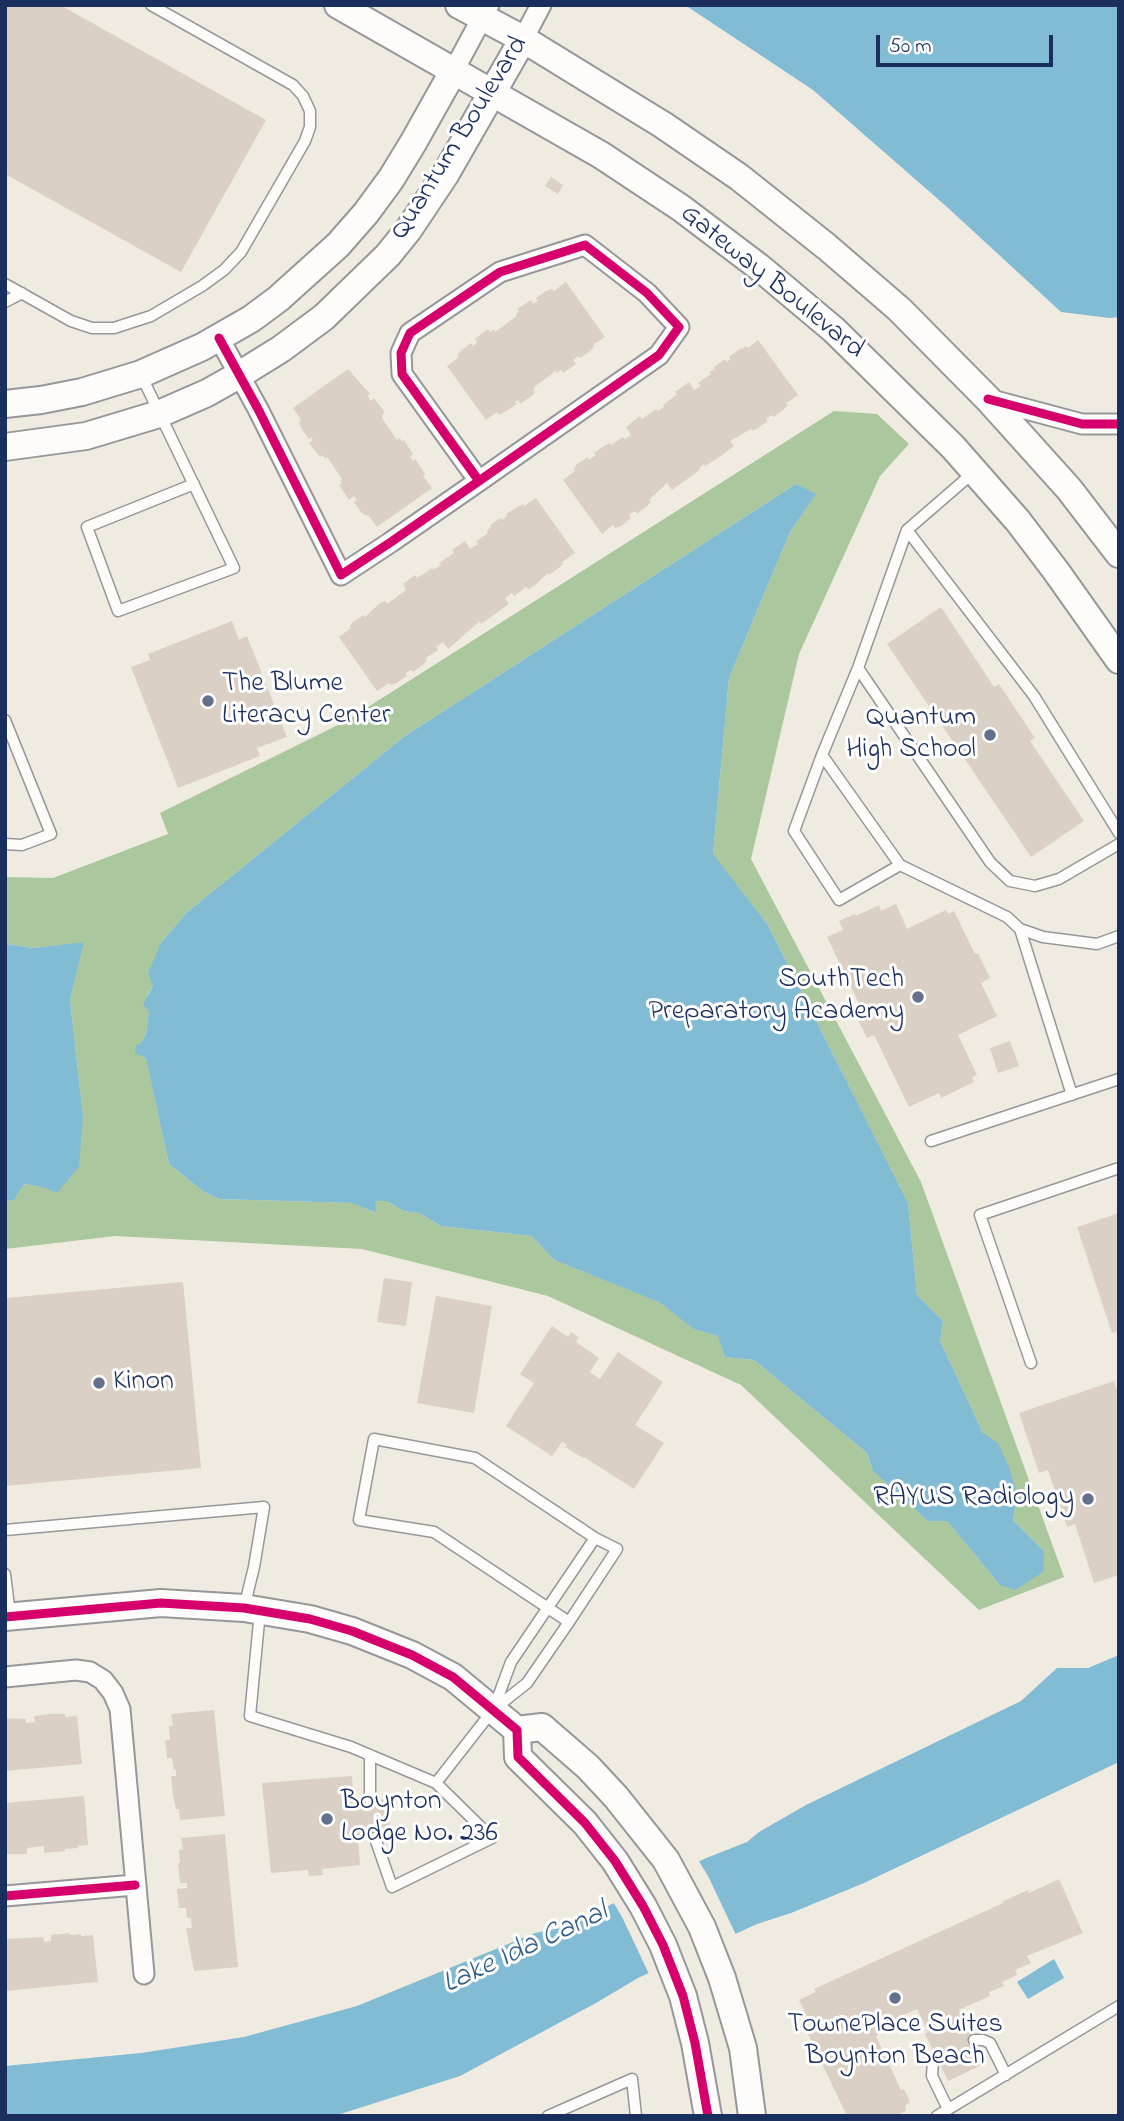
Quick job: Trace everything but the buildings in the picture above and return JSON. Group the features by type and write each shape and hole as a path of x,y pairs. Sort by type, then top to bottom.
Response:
{"street":[{"name":"Gateway Boulevard","path":"338,5 601,155 681,208 759,267 834,330 919,412 974,471 1056,571 1119,660"},
{"name":"Quantum Boulevard","path":"5,447 86,436 159,414 239,376 324,317 388,256 445,175 541,5"},
{"name":"Quantum Boulevard","path":"5,404 82,392 141,374 219,338 278,299 338,245 391,179 454,70 476,9"},
{"path":"476,9 663,125 794,219 899,309 988,399 1069,489 1119,554"},
{"path":"219,338 341,575 479,481 659,355 678,327 647,293 585,245 500,272 410,333 401,353 402,374 479,481"},
{"path":"988,399 1082,424 1119,424"},
{"path":"8,1617 161,1604 252,1609 331,1625 412,1655 453,1678 517,1730 542,1727 588,1767 653,1842 698,1917 722,1978 743,2048 752,2116"},
{"path":"5,1677 76,1670 90,1672 103,1680 113,1693 120,1709 144,1974"},
{"path":"517,1730 518,1757 560,1796 615,1861 663,1945 683,1996 698,2054 708,2116"},
{"path":"5,1896 135,1885"}],"lane":[{"path":"5,284 71,321 92,328 114,328 151,316 202,286 224,270 241,252 305,141 310,127 310,111 303,96 293,85 150,5"},
{"path":"5,302 22,293"},
{"path":"141,374 234,568 118,611 87,527 194,485"},
{"path":"900,865 839,900 794,831 858,668 908,530 974,471"},
{"path":"908,530 1034,696 1119,833"},
{"path":"858,668 990,862 1010,881 1035,886 1059,879 1119,844"},
{"path":"5,720 51,834 22,845 5,844"},
{"path":"822,755 900,865 1007,917 1020,929 1043,937 1097,944 1119,936"},
{"path":"1020,929 1072,1095"},
{"path":"932,1141 1119,1079"},
{"path":"1031,1363 980,1215 1119,1168"},
{"path":"436,1783 493,1710 527,1683 569,1622 617,1549 595,1538 474,1458 374,1439 359,1520 434,1532 569,1622"},
{"path":"5,1530 264,1507 254,1567 250,1716 370,1755 436,1783 492,1838 392,1887 375,1838"},
{"path":"493,1710 507,1669 595,1538"},
{"path":"5,1574 8,1617"},
{"path":"370,1755 370,1800"},
{"path":"937,2116 1119,2006"},
{"path":"974,2040 990,2043 1006,2075"},
{"path":"937,2055 933,2062 932,2076 948,2109"},
{"path":"548,2116 632,2079 636,2116"}],"green space":[{"path":"834,411 877,414 909,444 880,476 799,654 751,859 921,1182 1064,1577 979,1610 741,1385 548,1296 362,1249 115,1236 5,1249 5,1201 14,1200 24,1184 42,1187 83,1116 70,1000 83,943 34,948 5,944 5,877 53,878 168,834 160,813 346,721","holes":["796,484 815,495 790,532 729,678 713,855 768,925 908,1203 917,1295 943,1321 940,1341 983,1433 1017,1494 1013,1520 1044,1551 1000,1585 947,1521 928,1521 873,1471 867,1453 754,1360 725,1357 719,1336 693,1329 662,1303 554,1260 532,1236 441,1226 419,1213 404,1211 387,1201 375,1201 375,1213 353,1203 219,1199 204,1192 169,1164 146,1057 140,1044 146,1035 149,1012 147,996 153,986 152,979 161,943 186,913 405,736"]}],"water":[{"path":"685,5 1119,5 1119,317 1061,312 947,207 813,90"},
{"path":"796,484 816,494 790,532 729,678 713,854 768,925 908,1203 917,1295 943,1321 940,1341 983,1433 998,1443 1009,1467 1017,1494 1013,1520 1044,1551 1043,1572 1015,1590 1000,1585 947,1521 928,1521 873,1471 867,1453 754,1360 725,1357 718,1336 693,1329 661,1303 554,1260 532,1236 441,1226 419,1213 404,1211 387,1201 375,1201 376,1213 352,1203 219,1199 204,1192 169,1164 146,1058 135,1053 136,1045 140,1044 146,1035 149,1012 143,1004 153,986 148,973 161,943 186,913 405,736"},
{"path":"84,942 70,1000 83,1116 79,1167 57,1193 24,1184 14,1200 5,1201 5,944 34,948"},
{"name":"Lake Ida Canal","path":"1119,1655 1119,1762 864,1883 757,1924 638,1978 460,2076 334,2116 5,2116 5,2066 141,2053 244,2037 357,2006 535,1933 565,1927 704,1859 747,1842 806,1805 1021,1701 1057,1668 1088,1668"},
{"path":"1054,1959 1064,1978 1028,1999 1017,1982"}],"pier":[{"path":"697,1858 737,1937 650,1976 612,1900"}],"cycle path":[{"path":"219,338 258,409 341,575 391,542 479,481 659,355 679,327 647,293 585,245 500,272 410,333 401,353 402,374 479,481"},
{"path":"988,399 1082,424 1119,424"},
{"path":"5,1617 161,1603 244,1608 310,1619 352,1631 412,1655 453,1677 517,1730 518,1757 585,1823 615,1861 643,1906 663,1945 683,1996 695,2043 708,2116"},
{"path":"5,1896 135,1885"}],"place":[{"name":"The Blume Literacy Center","path":"208,701"},
{"name":"Quantum High School","path":"990,735"},
{"name":"SouthTech Preparatory Academy","path":"918,997"},
{"name":"Kinon","path":"99,1383"},
{"name":"RAYUS Radiology","path":"1088,1499"},
{"name":"Boynton Lodge No. 236","path":"327,1819"},
{"name":"TownePlace Suites Boynton Beach","path":"895,1998"}]}
